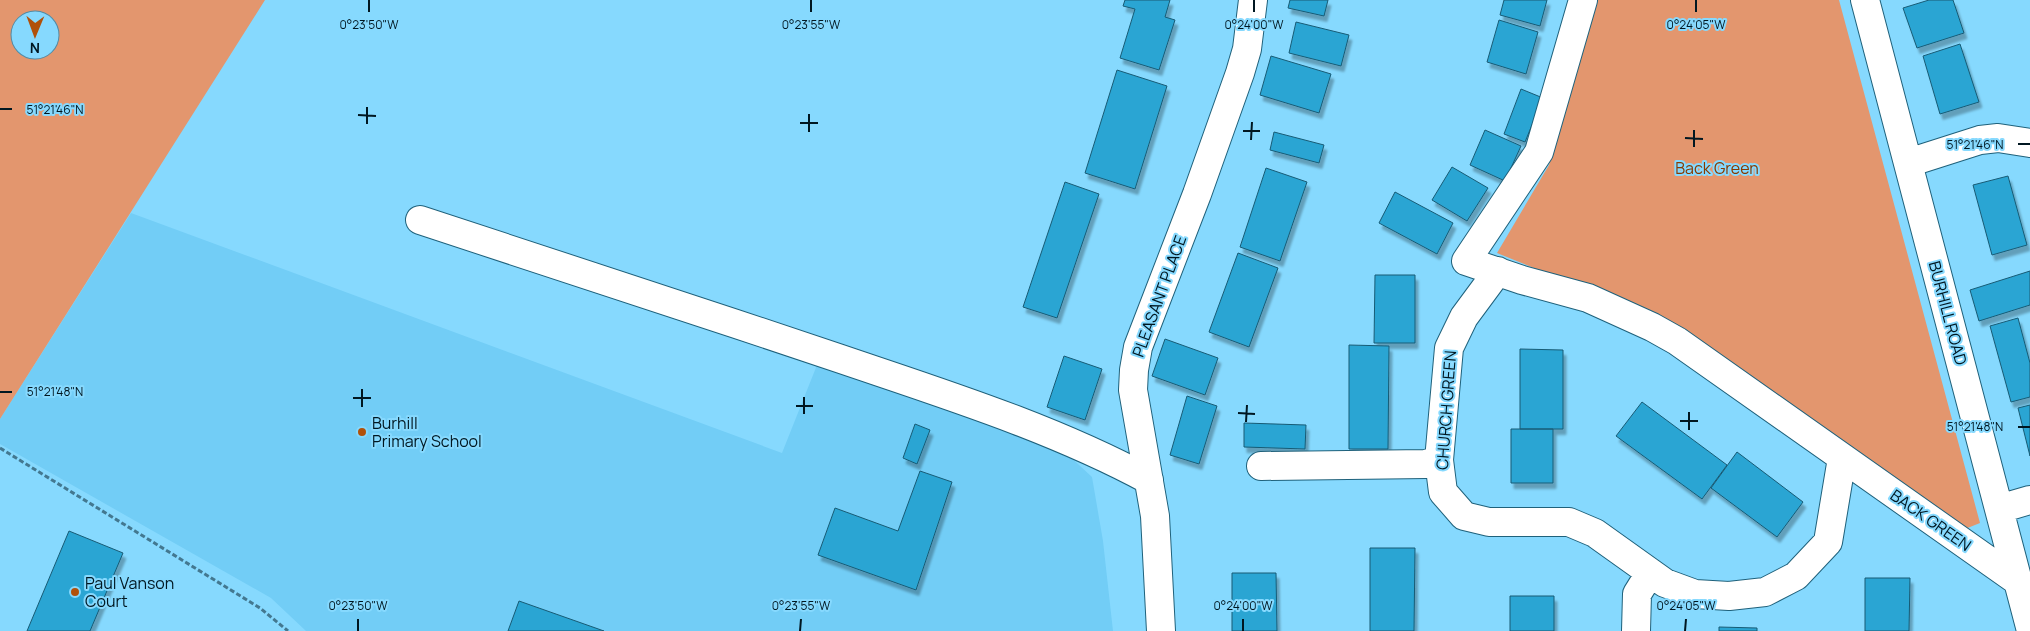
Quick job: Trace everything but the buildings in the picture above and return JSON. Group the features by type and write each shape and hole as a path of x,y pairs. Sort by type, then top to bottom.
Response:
{"street":[{"name":"PLEASANT PLACE","path":"1162,631 1155,516 1133,390 1134,370 1138,347 1197,194 1240,73 1247,49 1253,0"},
{"name":"BACK GREEN","path":"1583,0 1539,152 1466,261 1522,280 1588,298 1652,327 1677,341 2019,582"},
{"name":"BURHILL ROAD","path":"1865,0 2030,627"},
{"path":"1908,163 1980,140 1998,138 2030,143"},
{"path":"420,220 908,382 1053,435 1106,457 1149,480"},
{"name":"CHURCH GREEN","path":"1498,271 1464,317 1448,348 1439,460 1442,492 1464,516 1489,522 1569,522 1595,533 1665,584 1695,594 1729,596 1765,592 1796,576 1828,542 1842,458"},
{"path":"1261,466 1426,464 1439,460"},
{"path":"2000,509 2030,500"},
{"path":"1636,631 1637,594 1650,572"}],"path":[{"path":"0,448 260,608 288,631"}],"shaded area":[{"name":"Burhill Primary School","path":"131,213 782,453 817,365 1065,452 1092,477 1103,541 1113,631 306,631 271,598 0,444 0,419"}],"green space":[{"path":"0,0 265,0 0,419"},
{"name":"Back Green","path":"1598,0 1839,0 1980,523 1960,531 1668,322 1497,253 1549,165"}],"place":[{"name":"Burhill Primary School","path":"362,432"},
{"name":"Paul Vanson Court","path":"75,592"}]}
